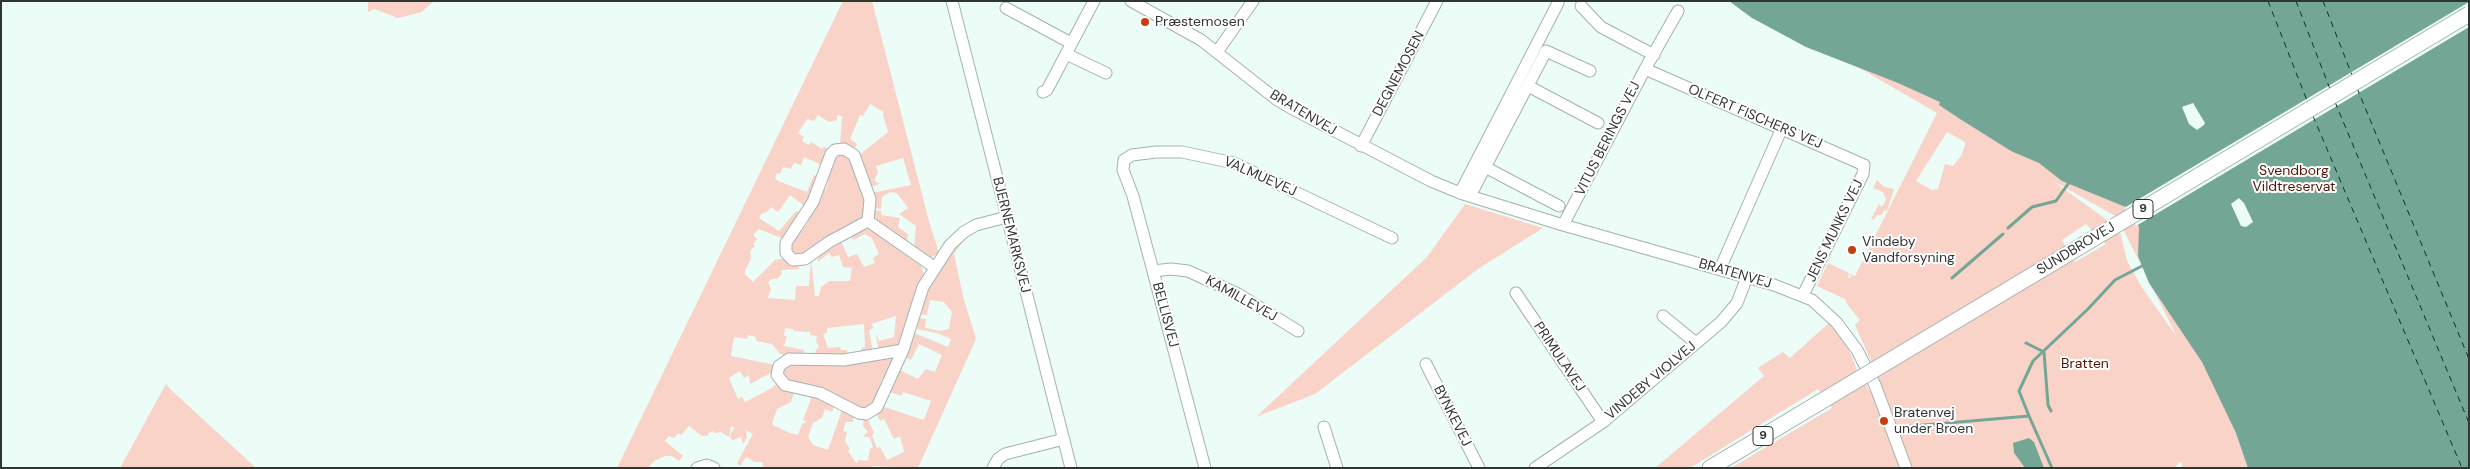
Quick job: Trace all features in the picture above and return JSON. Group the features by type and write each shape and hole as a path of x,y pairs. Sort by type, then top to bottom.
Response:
{"main road":[{"name":"SUNDBROVEJ","path":"1710,468 2469,14"}],"street":[{"name":"BJERNEMARKSVEJ","path":"952,1 1071,468"},
{"path":"1043,92 1047,89 1094,1"},
{"name":"BRATENVEJ","path":"1131,1 1191,34 1276,99 1361,146 1431,181 1465,194 1564,225 1720,269 1803,295 1830,316 1854,346 1874,385 1906,468"},
{"name":"DEGNEMOSEN","path":"1361,146 1437,1"},
{"path":"1217,52 1249,3"},
{"path":"1465,194 1558,3"},
{"path":"1581,6 1601,27 1654,55"},
{"path":"1006,8 1071,43"},
{"name":"VITUS BERINGS VEJ","path":"1564,225 1644,69 1654,55 1678,11"},
{"path":"1465,194 1485,168 1546,51 1590,72"},
{"path":"1066,54 1106,74"},
{"name":"OLFERT FISCHERS VEJ","path":"1644,69 1782,128 1864,166"},
{"path":"1528,86 1598,123"},
{"path":"1720,269 1782,128"},
{"path":"838,149 848,150 856,158 871,203 868,221 835,238 802,261 793,260 786,253 786,243 810,208 830,158 838,149"},
{"name":"VALMUEVEJ","path":"1123,163 1129,156 1156,152 1182,152 1234,163 1392,238"},
{"name":"BELLISVEJ","path":"1123,163 1123,170 1133,196 1204,468"},
{"name":"JENS MUNKS VEJ","path":"1803,295 1864,174 1864,166"},
{"path":"1485,168 1559,206"},
{"path":"903,350 844,360 787,360 778,366 777,375 785,385 820,393 859,413 868,414 877,407 903,350 920,294 934,268 950,245 964,232 976,225 1007,218"},
{"path":"868,221 934,268"},
{"name":"KAMILLEVEJ","path":"1153,271 1172,269 1188,271 1238,294 1298,332"},
{"name":"VINDEBY VIOLVEJ","path":"1535,468 1603,422 1721,322 1737,303 1747,277"},
{"name":"PRIMULAVEJ","path":"1516,293 1603,422"},
{"path":"1663,316 1696,344"},
{"name":"BYNKEVEJ","path":"1426,364 1479,468"},
{"path":"1324,427 1337,468"},
{"path":"993,468 998,459 1005,454 1064,439"},
{"path":"697,468 707,465 714,468"}],"green space":[{"path":"368,1 434,1 422,12 398,18 374,9 368,12"},
{"path":"843,1 872,1 930,225 939,253 930,258 914,248 916,226 899,214 908,208 897,193 890,192 882,197 881,209 875,208 872,193 911,185 903,158 876,166 878,172 874,181 880,184 870,187 858,156 888,132 883,115 884,112 870,104 863,116 860,115 850,139 857,144 854,150 840,145 842,116 837,115 837,120 829,122 818,115 814,121 807,119 798,133 804,137 802,141 809,145 811,142 822,149 824,147 831,150 824,166 804,157 801,165 794,163 791,169 783,167 780,174 777,173 775,178 778,181 807,192 814,175 819,177 806,207 790,195 778,212 771,207 767,212 762,213 759,218 779,231 796,211 800,213 784,239 759,229 753,235 757,239 753,244 755,246 750,251 751,259 745,274 753,282 775,260 786,258 798,264 799,269 782,270 781,275 777,279 772,279 768,282 771,289 768,298 795,300 796,286 809,286 811,259 815,296 819,296 821,287 830,281 850,281 852,268 843,267 839,255 832,257 829,253 818,262 818,253 840,239 848,257 857,254 864,267 875,263 873,258 879,254 872,238 865,234 853,240 851,235 867,227 921,266 924,274 913,299 906,330 899,346 879,351 876,336 879,341 894,337 896,316 871,324 874,328 869,330 873,353 862,354 861,348 865,347 864,324 827,328 827,333 823,334 828,348 840,347 841,350 847,350 848,356 818,357 815,352 819,346 816,342 817,336 810,335 810,332 794,331 793,329 785,328 784,336 787,336 784,346 804,350 803,357 786,356 779,353 772,344 756,341 756,337 748,335 747,339 734,337 731,356 775,365 774,371 750,384 749,375 744,378 740,371 729,378 738,399 742,397 745,402 772,388 777,383 795,390 791,402 777,409 772,423 774,426 798,435 802,424 807,422 803,420 813,394 835,403 832,412 825,409 822,418 813,423 808,437 813,445 828,450 843,407 854,414 853,422 846,422 843,431 847,432 845,441 850,449 848,451 856,463 858,463 858,460 868,461 870,449 873,447 870,438 863,436 868,432 863,426 864,417 867,417 874,433 872,435 877,448 880,447 887,460 904,452 900,436 894,439 884,419 880,421 876,413 881,406 924,420 931,401 903,392 902,396 887,391 898,369 918,379 926,369 935,372 942,355 919,344 911,360 904,357 914,333 948,347 951,339 937,333 917,329 919,318 926,319 925,328 940,331 949,329 952,312 944,302 930,300 927,315 920,314 928,290 953,251 963,239 973,233 964,240 954,254 963,296 976,339 918,468 872,466 871,468 764,468 762,462 755,462 746,457 740,466 737,463 753,434 746,430 747,438 743,444 741,437 733,440 730,438 731,432 735,428 731,426 729,437 721,432 715,433 713,431 708,433 708,436 702,436 689,426 681,435 678,433 674,438 669,436 665,441 683,456 679,461 672,456 665,456 654,461 648,468 617,468"},
{"name":"Svendborg Vildtreservat","path":"1744,1 2469,1 2469,468 2244,468 2241,463 2243,468 2180,468 2183,464 2179,462 2175,468 2044,468 2034,442 2013,443 2014,453 2025,468 1910,468 1879,379 1855,325 1860,320 1845,299 1817,286 1828,263 1849,273 1848,278 1851,277 1850,274 1855,276 1937,113","holes":["1947,132 1965,142 1965,145 1961,156 1953,166 1945,164 1938,189 1932,190 1916,181","2050,179 2117,217 2177,337 2143,289 2127,261 2121,235 2103,217","2086,224 2106,244 2075,262 2062,240"]},
{"path":"848,153 868,202 865,216 844,229 835,231 816,247 796,257 788,247 798,231 802,231 807,224 822,190 826,189 834,156"},
{"path":"1877,180 1884,187 1894,189 1887,211 1884,210 1882,215 1877,215 1874,220 1871,219 1879,204 1882,207 1886,200 1883,192 1873,188"},
{"path":"1465,204 1543,228 1478,269 1315,394 1256,417 1427,257"},
{"path":"874,210 881,211 881,215 900,218 898,227 908,234 907,243 874,218"},
{"path":"1829,323 1848,348 1856,367 1875,400 1901,468 1731,468 1832,408 1818,389 1690,468 1655,468 1764,376 1758,368 1783,352 1790,358"},
{"path":"893,357 894,361 881,381 875,404 865,411 826,392 825,388 785,382 781,368 784,364 841,363 843,366"},
{"path":"166,384 169,388 256,468 120,468"}],"shaded area":[{"name":"Svendborg Vildtreservat","path":"1729,1 2469,1 2469,468 2248,468 2236,433 2202,362 2149,283 2138,256 2139,227 2128,208 2062,181 2039,163 2011,151 1960,119 1939,105 1940,102 1898,83 1806,47 1752,18"},
{"path":"2029,438 2034,442 2044,468 2025,468 2014,453 2013,443"}],"pier":[{"path":"2469,2 2469,27 2136,226 2129,212 2124,208"},
{"path":"2193,103 2205,123 2197,130 2189,124 2182,107"},
{"path":"2239,198 2244,203 2253,222 2246,227 2241,226 2231,204"}],"waterway":[{"path":"2008,228 2032,207 2056,201 2068,184"},
{"path":"1952,278 2003,234"},
{"path":"1901,427 2029,416 2019,391 2033,361 2088,309 2115,280 2142,266"},
{"path":"2026,343 2044,352 2048,405 2051,411"},
{"path":"2029,416 2052,468"}],"ferry route":[{"path":"2268,1 2308,103"},
{"path":"2296,1 2330,89"},
{"path":"2323,1 2352,75"},
{"path":"2357,88 2469,359"},
{"path":"2335,102 2469,423"},
{"path":"2313,116 2462,468"}],"place":[{"name":"Præstemosen","path":"1145,22"},
{"name":"Vindeby Vandforsyning","path":"1852,250"},
{"name":"Bratenvej under Broen","path":"1884,421"}],"park label":[{"name":"Bratten","path":"2085,364"}]}
